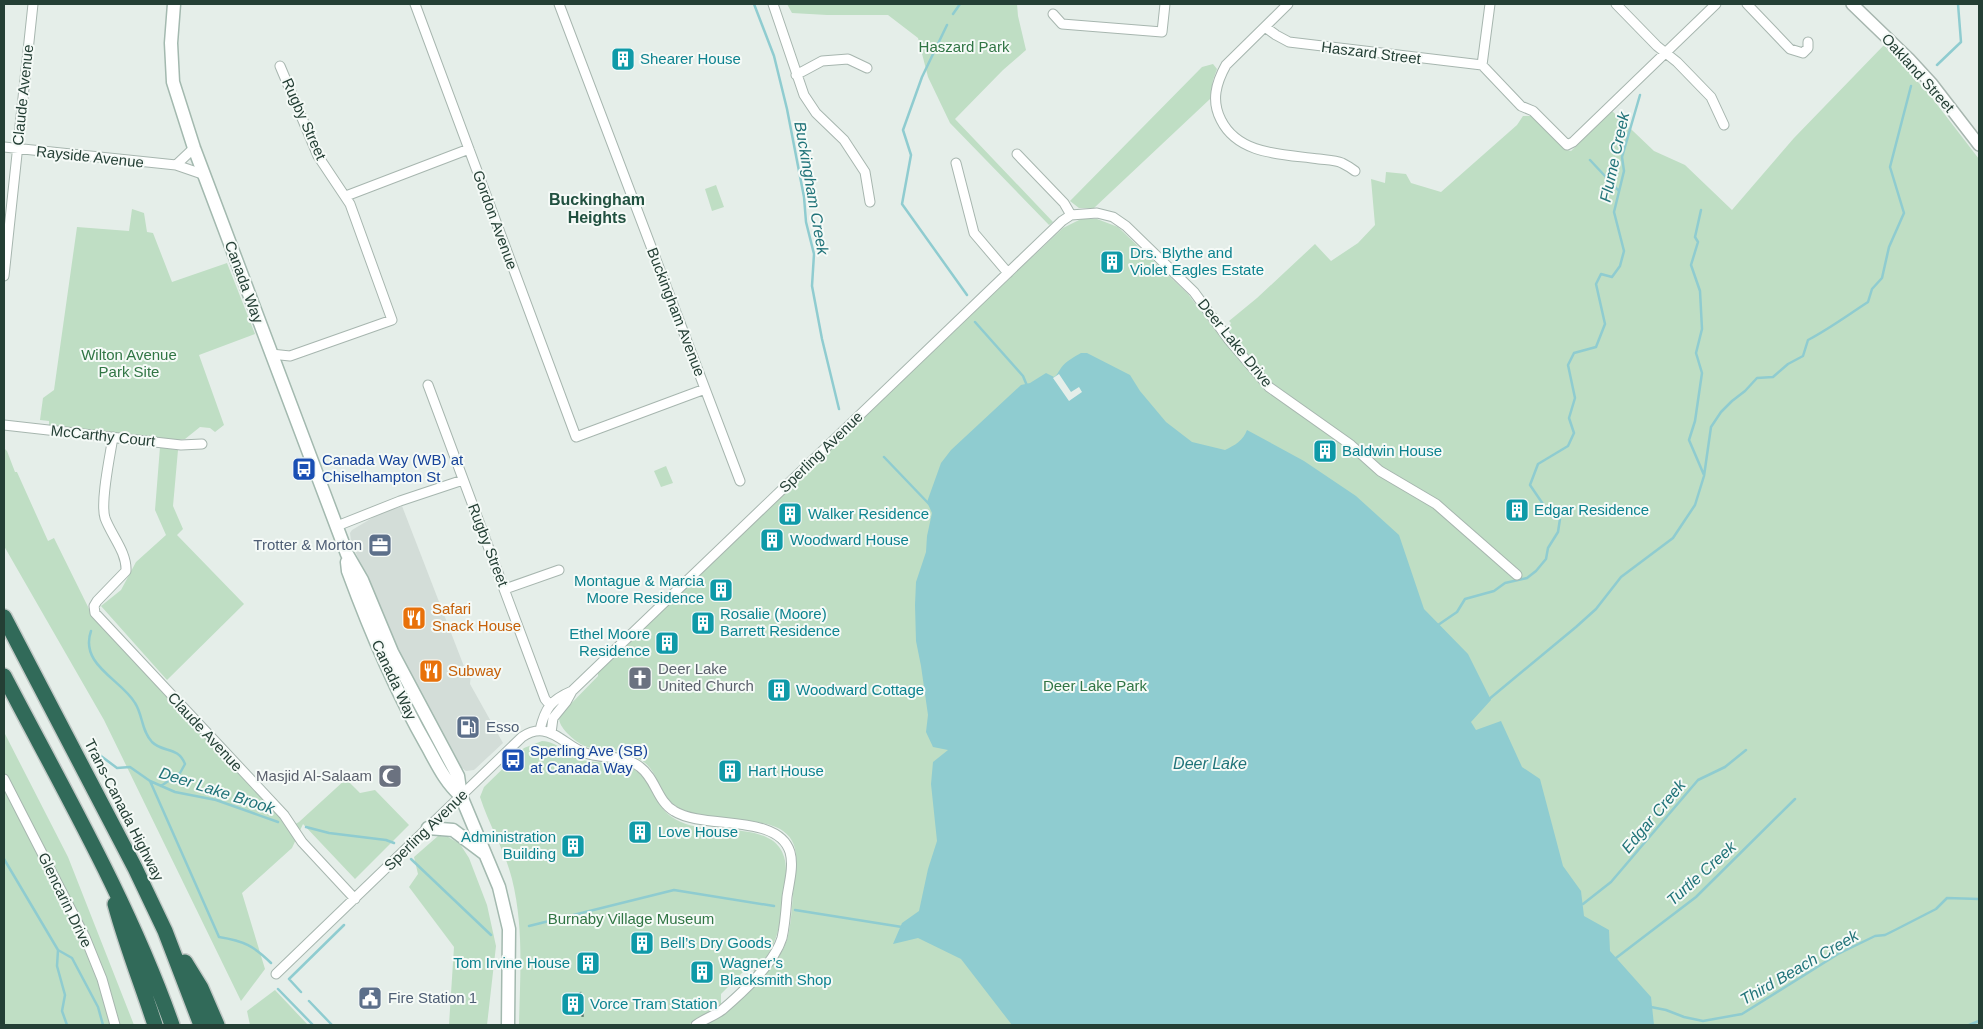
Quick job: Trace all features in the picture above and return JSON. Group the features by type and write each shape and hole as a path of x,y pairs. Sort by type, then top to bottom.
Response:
{"highway":[{"name":"Trans-Canada Highway","path":"4,617 136,868 165,931 201,1025"},
{"path":"4,676 105,869 137,935 172,1025"},
{"path":"105,869 123,935 145,994 154,1025"},
{"path":"165,931 201,988 217,1025"}],"main road":[{"name":"Canada Way","path":"174,4 171,43 173,82 194,148 337,526 346,554 348,571 358,599 406,708 448,783 461,796 499,887 509,929 508,1025"},
{"path":"428,828 453,830 487,856"}],"street":[{"name":"Claude Avenue","path":"4,276 34,4"},
{"name":"Gordon Avenue","path":"414,4 576,437 705,389"},
{"name":"Buckingham Avenue","path":"559,4 740,481"},
{"path":"773,4 804,95 816,113 844,140 865,172 870,202"},
{"path":"1053,14 1062,24 1162,32 1165,4"},
{"path":"1288,4 1226,66 1217,83 1217,112 1232,136 1246,146 1259,150 1337,161 1355,171"},
{"path":"1490,4 1482,65 1521,106 1534,111 1567,145 1573,142 1716,4"},
{"path":"1616,4 1710,96 1724,125"},
{"path":"1747,4 1790,49 1803,53 1808,48 1808,42"},
{"name":"Oakland Street","path":"1852,4 1932,84 1979,145"},
{"name":"Haszard Street","path":"1265,26 1289,42 1482,65"},
{"path":"796,75 822,61 848,59 867,68"},
{"name":"Rugby Street","path":"271,354 290,356 392,320 346,196 318,156 280,66"},
{"name":"Rayside Avenue","path":"4,147 176,165 205,175"},
{"path":"176,165 194,148"},
{"path":"346,196 468,149"},
{"path":"1018,154 1064,203 1071,215"},
{"path":"956,164 974,233 1008,273"},
{"name":"Deer Lake Drive","path":"1071,215 1104,214 1126,226 1194,292 1229,340 1269,387 1351,445 1380,470 1436,504 1517,575"},
{"name":"Sperling Avenue","path":"551,733 553,718 572,691 1062,221 1071,215"},
{"name":"Rugby Street","path":"428,385 545,699 550,705"},
{"name":"McCarthy Court","path":"4,425 181,445 202,444"},
{"name":"Claude Avenue","path":"112,437 104,504 105,516 126,562 126,571 97,601 94,610 97,616 284,815 302,842 355,899"},
{"path":"337,526 400,501 463,480"},
{"path":"505,589 559,570"},
{"name":"Sperling Avenue","path":"550,705 561,696 572,691"},
{"path":"550,705 544,714 540,730 551,733 583,752 598,756 617,756 634,763 648,774 668,807 680,815 698,820 764,828 779,836 788,848 791,858 790,876 782,935 775,955 763,970 722,1010 696,1025"},
{"name":"Sperling Avenue","path":"276,974 522,737 540,730"},
{"name":"Glencarin Drive","path":"4,779 85,937 102,979 115,1025"}],"shaded area":[{"path":"402,506 465,669 471,673 470,684 503,743 474,770 466,771 458,765 406,667 380,612 351,541 350,533 352,530 377,515"}],"green space":[{"name":"Haszard Park","path":"787,4 1017,4 1026,50 1003,70 955,119 1053,222 1049,225 950,123 928,77 918,38 888,15 792,13"},
{"name":"Deer Lake Park","path":"1884,45 1929,94 1979,159 1979,1025 704,1025 727,1010 752,989 764,977 782,952 787,940 792,911 796,862 793,842 783,831 766,824 694,815 681,809 665,795 647,764 622,752 584,746 562,727 559,716 598,676 598,672 966,320 968,314 974,312 1063,228 1081,219 1097,219 1118,227 1188,294 1217,332 1273,393 1392,475 1277,391 1230,334 1229,327 1231,323 1229,321 1257,298 1315,244 1331,261 1358,243 1375,225 1371,179 1385,183 1386,172 1406,174 1411,183 1441,192 1517,125 1523,116 1532,116 1564,149 1571,151 1612,111 1654,151 1685,165 1732,210 1794,138"},
{"path":"1213,64 1217,69 1210,99 1094,208 1079,208 1070,201 1202,67"},
{"path":"716,185 724,207 712,211 705,189"},
{"name":"Wilton Avenue Park Site","path":"132,209 144,213 147,232 153,233 172,282 227,263 255,334 199,355 224,425 215,432 210,428 200,427 185,439 179,440 49,425 49,421 40,420 43,398 54,390 77,227 129,231"},
{"path":"160,447 178,450 173,506 183,529 177,535 244,604 167,680 101,606 121,590 136,562 166,535 155,510"},
{"path":"4,448 48,541 54,538 93,617 290,827 299,822 346,779 360,793 375,790 409,825 355,879 303,824 292,848 242,893 265,969 241,1001 104,720 4,546"},
{"path":"666,466 673,483 661,487 654,471"},
{"path":"4,732 68,857 134,1025 4,1025"},
{"name":"Burnaby Village Museum","path":"542,741 553,744 579,759 620,764 635,770 648,783 666,812 681,822 712,829 762,835 775,842 783,854 786,872 782,913 776,938 771,949 764,961 754,972 752,963 721,994 721,1004 688,1025 519,1025 520,934 516,897 505,858 480,797 484,787 524,748"},
{"path":"438,836 448,837 460,844 469,858 487,905 496,946 487,1025 449,1025 454,947 409,887 418,874 414,857"},
{"path":"275,990 308,1025 250,1025 247,1011"}],"water":[{"name":"Deer Lake","path":"1081,353 1087,353 1130,375 1140,391 1166,422 1192,442 1225,450 1241,440 1247,430 1304,461 1356,496 1399,535 1424,609 1468,654 1491,700 1471,722 1476,730 1501,721 1522,767 1540,779 1563,866 1581,891 1584,916 1609,930 1610,951 1651,997 1654,1025 1012,1025 961,959 918,938 893,944 902,923 919,911 928,869 937,841 931,784 933,762 948,750 933,747 926,732 928,715 916,641 916,582 926,552 932,513 927,502 941,463 951,450 1021,385 1030,383 1046,373 1054,377 1065,363"}],"pier":[{"path":"1059,374 1071,392 1079,387 1082,392 1069,401 1053,378"}],"waterway":[{"name":"Buckingham Creek","path":"754,4 774,56 787,109 804,197 806,222 814,254 812,286 822,339 839,409"},
{"path":"953,14 960,4"},
{"path":"1937,65 1961,42 1958,4"},
{"path":"947,25 922,77 903,130 911,155 902,204 967,295"},
{"path":"1488,700 1596,609 1621,577 1673,538 1695,505 1704,476 1711,427 1721,412 1757,378 1773,377 1788,364 1803,356 1808,340 1868,302 1872,289 1882,278 1889,247 1904,213 1890,167 1911,86"},
{"name":"Flume Creek","path":"1438,625 1457,612 1465,599 1494,591 1505,583 1527,578 1546,559 1548,548 1558,532 1560,519 1547,510 1530,485 1538,464 1568,446 1574,433 1569,418 1575,398 1568,365 1574,353 1596,347 1605,324 1596,284 1601,274 1612,277 1620,266 1624,251 1614,212 1624,171 1622,157 1640,95"},
{"path":"1590,160 1619,191"},
{"path":"1701,210 1695,237 1698,242 1691,265 1700,291 1702,329 1696,353 1702,373 1695,421 1689,440 1704,475"},
{"path":"975,322 1023,376 1028,388"},
{"name":"Buckingham Creek","path":"884,457 929,504"},
{"path":"91,631 89,643 96,663 135,703 148,737 161,748 174,752 182,758 185,764 180,773 161,786"},
{"name":"Edgar Creek","path":"1583,904 1611,882 1698,780 1725,767 1746,750"},
{"name":"Deer Lake Brook","path":"97,753 117,768 130,767 150,781 175,792 216,800 278,822"},
{"path":"150,781 219,937 248,945 271,963"},
{"name":"Turtle Creek","path":"1616,958 1696,897 1795,799"},
{"name":"Deer Lake Brook","path":"306,827 329,833 386,840 394,843"},
{"path":"4,859 58,950 57,966 65,995 62,1011 67,1025"},
{"name":"Deer Lake Brook","path":"411,859 491,935"},
{"name":"Deer Lake Brook","path":"529,926 674,890 774,906"},
{"name":"Third Beach Creek","path":"1651,1007 1703,1021 1742,1014 1838,954 1875,936 1885,935 1936,909 1947,898 1979,899"},
{"name":"Deer Lake Brook","path":"795,910 902,927"},
{"path":"301,992 289,979 344,925"},
{"path":"58,950 72,958 98,1007 103,1025"},
{"path":"278,989 313,1025"},
{"path":"309,1001 332,1025"},
{"path":"1969,1025 1979,1021"}],"railway":[{"path":"580,992 583,1020"}],"place":[{"name":"Shearer House","path":"623,59"},
{"name":"Drs. Blythe and Violet Eagles Estate","path":"1112,262"},
{"name":"Baldwin House","path":"1325,451"},
{"name":"Canada Way (WB) at Chiselhampton St","path":"304,469"},
{"name":"Edgar Residence","path":"1517,510"},
{"name":"Walker Residence","path":"790,514"},
{"name":"Woodward House","path":"772,540"},
{"name":"Trotter & Morton","path":"380,545"},
{"name":"Montague & Marcia Moore Residence","path":"721,590"},
{"name":"Safari Snack House","path":"414,618"},
{"name":"Rosalie (Moore) Barrett Residence","path":"703,623"},
{"name":"Ethel Moore Residence","path":"667,643"},
{"name":"Subway","path":"431,671"},
{"name":"Deer Lake United Church","path":"640,678"},
{"name":"Woodward Cottage","path":"779,690"},
{"name":"Esso","path":"468,727"},
{"name":"Sperling Ave (SB) at Canada Way","path":"513,760"},
{"name":"Hart House","path":"730,771"},
{"name":"Masjid Al-Salaam","path":"390,776"},
{"name":"Love House","path":"640,832"},
{"name":"Administration Building","path":"573,846"},
{"name":"Bell’s Dry Goods","path":"642,943"},
{"name":"Tom Irvine House","path":"588,963"},
{"name":"Wagner’s Blacksmith Shop","path":"702,972"},
{"name":"Fire Station 1","path":"370,998"},
{"name":"Vorce Tram Station","path":"573,1004"}],"district":[{"name":"Buckingham Heights","path":"597,208"}]}
